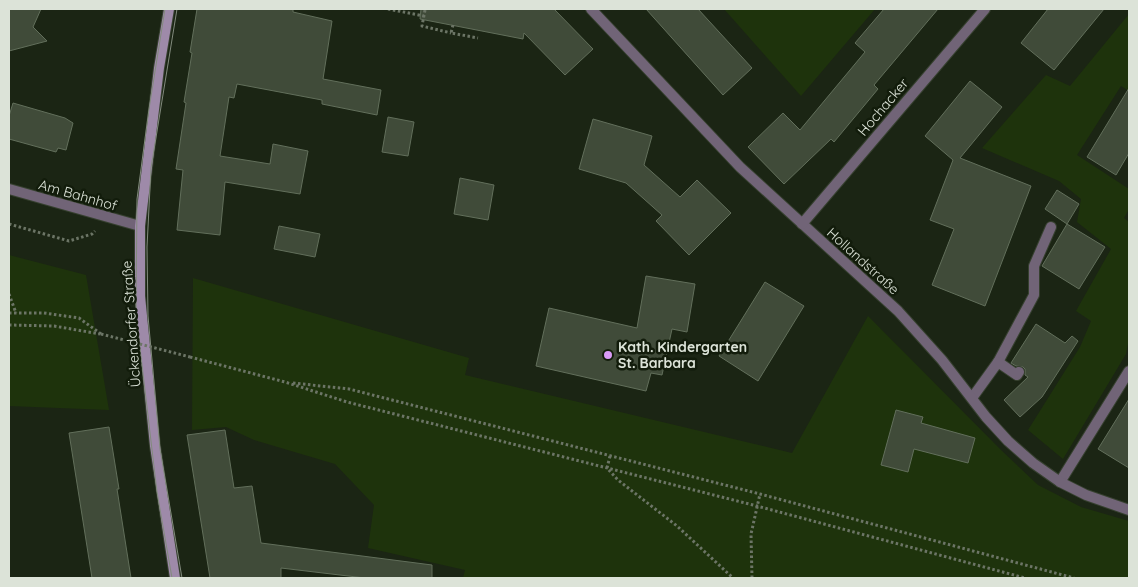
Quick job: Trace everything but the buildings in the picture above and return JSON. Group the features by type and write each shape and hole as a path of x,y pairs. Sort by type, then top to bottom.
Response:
{"main road":[{"name":"Ückendorfer Straße","path":"169,9 159,68 140,226 140,296 152,418 176,578"}],"street":[{"name":"Hollandstraße","path":"591,9 740,167 898,311 942,360 986,417 1008,441 1033,463 1060,482 1086,495 1129,510"},
{"name":"Hochacker","path":"802,224 985,9"},
{"name":"Am Bahnhof","path":"9,189 140,226"},
{"path":"972,398 998,362 1034,295 1034,266 1051,227"},
{"path":"998,362 1017,375 1019,372"},
{"path":"1060,482 1129,371"}],"path":[{"path":"388,9 424,16"},
{"path":"425,10 422,26 478,38"},
{"path":"451,32 453,25"},
{"path":"9,224 69,241 92,234 108,218"},
{"path":"9,294 16,313"},
{"path":"9,313 44,313 79,318 101,334"},
{"path":"9,325 54,326 101,334 285,382 347,402 758,506 1025,578"},
{"path":"285,382 349,389 760,494 1074,578"},
{"path":"607,468 610,456"},
{"path":"607,468 618,480 677,526 733,578"},
{"path":"752,578 751,534 760,494"}],"green space":[{"path":"724,9 875,9 801,96"},
{"path":"1129,14 1129,91 1121,86 1077,155 1129,189 1129,209 1124,218 1129,222 1129,338 1126,354 1063,459 1028,430 1080,347 1091,321 1076,311 1111,249 1077,222 1081,199 1059,181 982,148 1046,75 1070,86"},
{"path":"9,255 86,275 109,410 9,406"},
{"path":"193,278 469,358 465,375 792,453 868,316 1038,485 1081,507 1129,521 1129,578 463,578 465,570 368,548 374,505 335,464 254,440 226,427 192,430"}],"tram line":[{"path":"165,9 137,199 136,314 157,492 172,578"},
{"path":"177,9 151,168 147,247 148,316 160,449 182,578"}],"place":[{"name":"Kath. Kindergarten St. Barbara","path":"608,355"}]}
